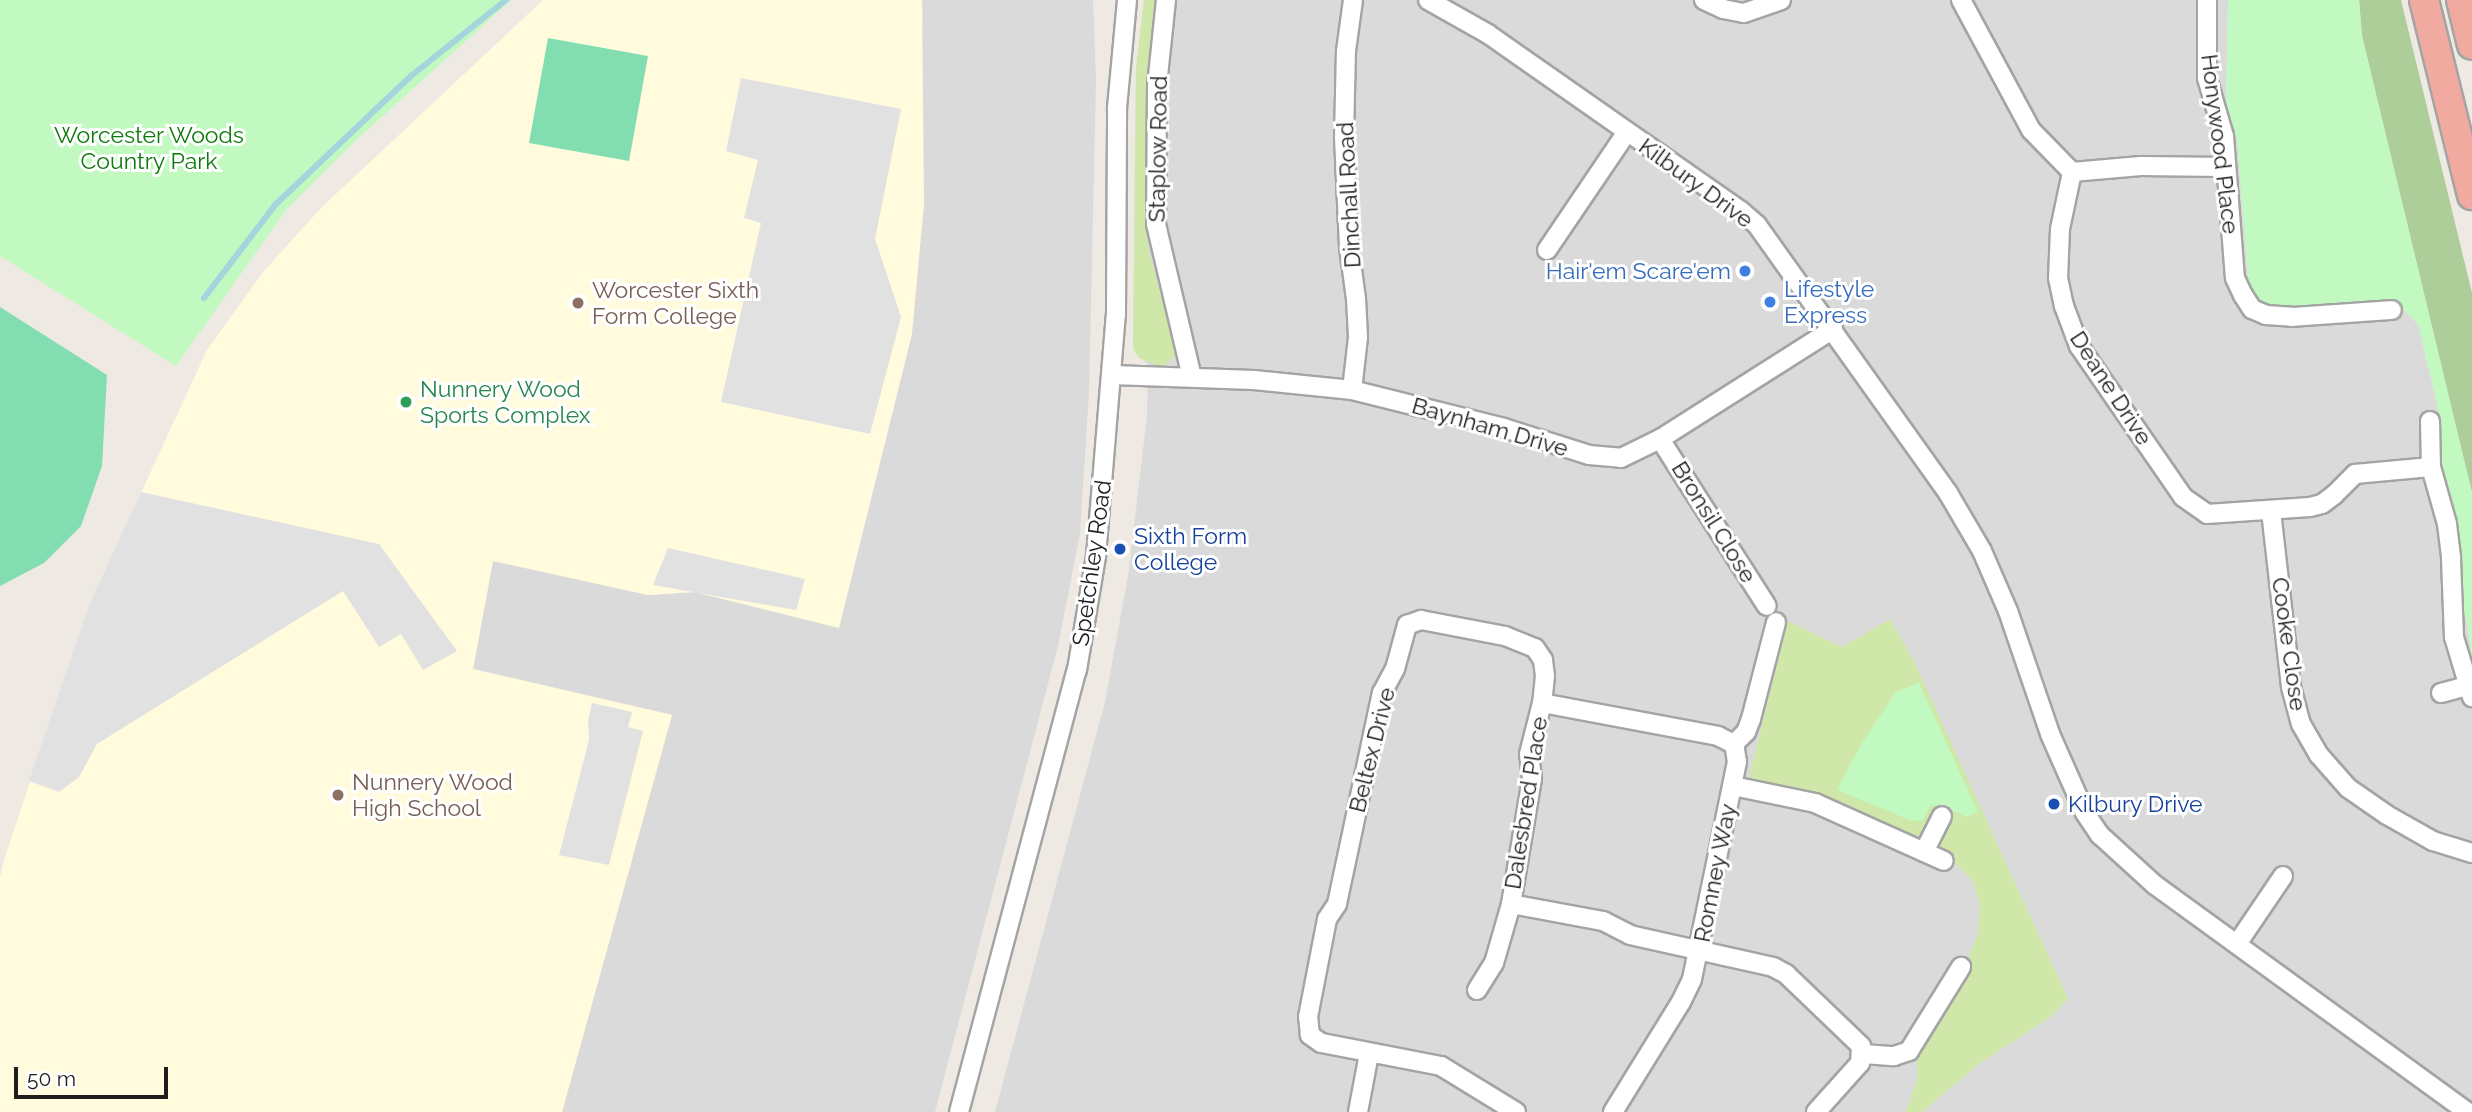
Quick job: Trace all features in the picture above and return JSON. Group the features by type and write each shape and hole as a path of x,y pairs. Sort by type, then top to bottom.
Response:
{"highway":[{"path":"2424,0 2472,195"},
{"path":"2461,0 2472,45"}],"street":[{"name":"Spetchley Road","path":"959,1112 1077,670 1096,556 1116,315 1117,107 1127,0"},
{"name":"Staplow Road","path":"1166,0 1157,86 1156,224 1192,377"},
{"name":"Dinchall Road","path":"1352,390 1357,312 1344,191 1344,137 1346,51 1353,0"},
{"name":"Kilbury Drive","path":"1428,0 1488,34 1741,211 1757,225 1948,493 1982,551 2008,611 2050,734 2085,813 2100,835 2155,885 2468,1112"},
{"path":"1704,0 1723,9 1744,13 1781,0"},
{"path":"1961,0 2031,130 2072,172 2141,166 2224,167"},
{"name":"Honywood Place","path":"2207,0 2207,78 2224,136 2224,167 2235,278 2252,309 2266,315 2292,317 2392,310"},
{"path":"1547,250 1627,132"},
{"name":"Deane Drive","path":"2072,172 2060,229 2059,278 2064,306 2078,346 2183,496 2207,514 2271,510 2322,504 2355,474 2431,467"},
{"name":"Baynham Drive","path":"1112,375 1192,377 1352,390 1504,428 1606,459 1621,458 1660,439 1833,329"},
{"path":"2430,421 2431,467 2447,524 2454,637 2470,692 2441,692"},
{"name":"Bronsil Close","path":"1660,439 1772,614 1751,719 1746,732 1734,744"},
{"name":"Cooke Close","path":"2271,510 2291,687 2301,724 2319,755 2348,788 2387,815 2433,841 2472,853"},
{"name":"Beltex Drive","path":"1516,1112 1441,1066 1321,1043 1310,1035 1308,1017 1327,919 1337,904 1382,693 1395,668 1407,625 1421,620 1505,636 1535,648 1543,660 1545,676 1542,703"},
{"path":"1542,703 1718,736 1734,744"},
{"name":"Dalesbred Place","path":"1477,990 1494,963 1511,904 1532,778 1529,754 1542,703"},
{"name":"Romney Way","path":"1613,1112 1681,1002 1699,950 1733,786 1737,762 1734,744"},
{"path":"1733,786 1815,803 1944,861"},
{"path":"1924,852 1942,817"},
{"path":"2237,944 2283,876"},
{"name":"Dalesbred Place","path":"1511,904 1603,921 1630,935 1773,967 1786,974 1854,1036 1863,1054"},
{"path":"1816,1112 1860,1063 1863,1054 1894,1056 1909,1051 1961,967"},
{"path":"1358,1112 1369,1054"}],"shaded area":[{"path":"543,0 922,0 924,204 912,334 839,628 695,592 648,595 493,561 473,669 672,715 562,1112 0,1112 0,877 4,860 89,605 207,350 264,271 321,208"},
{"path":"922,0 1093,0 1096,80 1089,393 1080,534 1058,646 935,1112 562,1112 672,715 473,669 493,561 648,595 695,592 839,628 923,17"},
{"path":"1144,0 2228,0 2226,101 2237,138 2248,276 2256,303 2403,309 2418,324 2437,403 2445,488 2456,523 2462,605 2468,626 2472,664 2472,1112 995,1112 1105,702 1129,570 1147,415 1148,365 1133,349 1136,69"},
{"path":"741,78 901,109 875,239 901,317 870,434 721,402 761,223 744,218 758,160 726,151"},
{"path":"141,492 379,544 457,651 423,670 401,634 379,647 343,591 97,744 79,777 59,792 29,781 89,605"},
{"path":"668,548 805,579 796,610 653,585"},
{"path":"592,703 632,712 628,727 643,731 609,865 559,855 589,740 588,721"}],"green space":[{"name":"Worcester Woods Country Park","path":"0,0 511,0 354,142 286,210 176,366 0,256"},
{"path":"1144,0 1158,0 1148,88 1145,197 1148,247 1162,300 1178,342 1176,354 1167,364 1158,366 1139,358 1133,349 1136,69"},
{"path":"2228,0 2359,0 2362,36 2472,493 2472,664 2468,626 2462,605 2456,523 2445,488 2437,403 2418,324 2403,309 2389,308 2299,320 2256,303 2248,276 2237,139 2226,101"},
{"path":"2359,0 2401,0 2472,293 2472,493 2362,36"},
{"path":"548,38 648,56 629,161 529,143"},
{"path":"0,307 107,375 102,466 81,526 44,563 0,586"},
{"path":"1890,619 1915,663 2068,999 2049,1018 1980,1063 1922,1112 1906,1112 1918,1076 1916,1054 1964,971 1978,932 1980,905 1973,881 1944,853 1928,828 1915,837 1909,837 1748,781 1788,621 1842,647"},
{"path":"1919,683 1978,812 1967,817 1941,805 1930,806 1923,820 1912,821 1837,790 1860,746 1896,692"}],"waterway":[{"path":"204,298 275,205 411,76 506,0"}],"place":[{"name":"Hair'em Scare'em","path":"1745,271"},
{"name":"Lifestyle Express","path":"1770,302"},
{"name":"Worcester Sixth Form College","path":"578,303"},
{"name":"Nunnery Wood Sports Complex","path":"406,402"},
{"name":"Sixth Form College","path":"1120,549"},
{"name":"Nunnery Wood High School","path":"338,795"},
{"name":"Kilbury Drive","path":"2054,804"}]}
